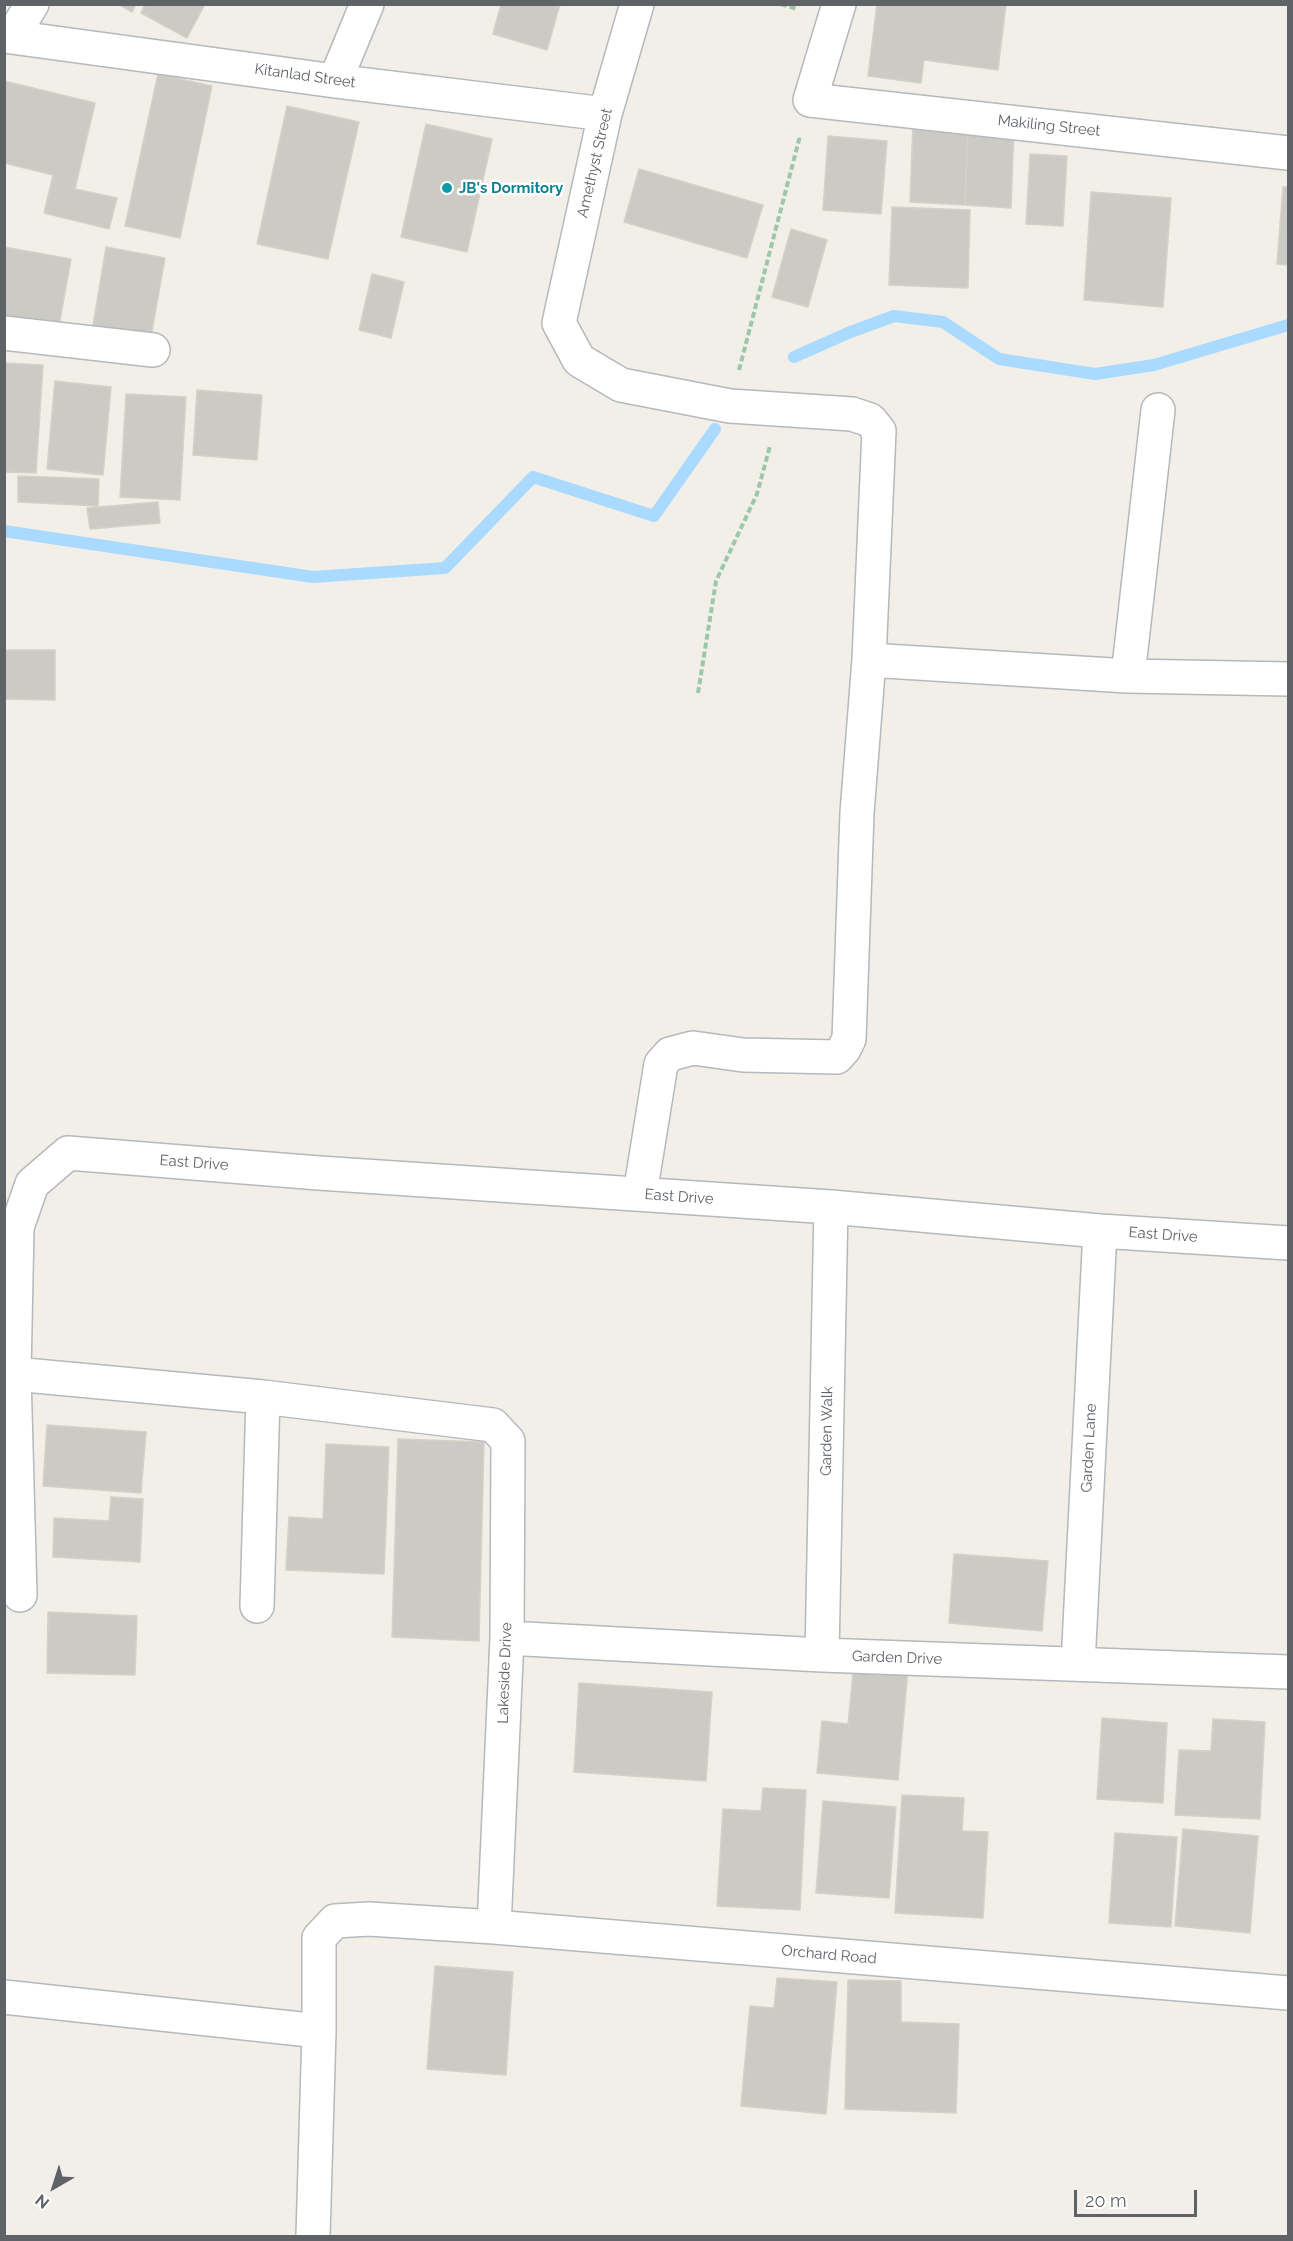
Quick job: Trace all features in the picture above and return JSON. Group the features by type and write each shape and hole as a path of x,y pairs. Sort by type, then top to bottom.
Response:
{"street":[{"path":"8,37 32,4"},
{"path":"335,81 367,4"},
{"name":"Amethyst Street","path":"637,4 605,114 559,322 579,360 621,385 730,406"},
{"path":"810,100 839,4"},
{"name":"Kitanlad Street","path":"8,37 335,81 605,114"},
{"name":"Makiling Street","path":"810,100 1288,153"},
{"path":"4,333 153,350"},
{"path":"640,1194 661,1064 670,1054 693,1048 743,1055 837,1057 849,1039 857,813 869,660 879,431 870,420 852,414 730,406"},
{"path":"1128,676 1158,410"},
{"path":"869,660 1128,676 1288,679"},
{"name":"East Drive","path":"15,1374 17,1227 32,1184 69,1153 319,1173 831,1207 1100,1231 1288,1243"},
{"name":"Garden Walk","path":"822,1655 831,1207"},
{"name":"Garden Lane","path":"1078,1664 1100,1231"},
{"path":"20,1595 15,1374 263,1397 256,1606"},
{"name":"Lakeside Drive","path":"263,1397 493,1425 508,1441 507,1638 494,1927"},
{"name":"Garden Drive","path":"507,1638 822,1655 1288,1672"},
{"name":"Orchard Road","path":"313,2236 319,2031 319,1938 335,1921 369,1918 494,1927 1288,1993"},
{"path":"4,1997 319,2031"}],"path":[{"path":"730,406 810,100"},
{"path":"698,693 716,581 757,494 781,408"}],"building":[{"path":"118,4 136,4 132,12"},
{"path":"145,4 205,4 187,38 141,13"},
{"path":"501,4 560,4 547,50 493,34"},
{"path":"877,4 1006,4 998,70 924,60 921,83 868,76"},
{"path":"158,74 212,86 180,238 125,226"},
{"path":"4,81 95,103 75,189 117,198 109,229 44,213 53,175 4,163"},
{"path":"287,106 359,122 328,259 257,244"},
{"path":"913,123 968,125 965,205 910,202"},
{"name":"JB's Dormitory","path":"426,124 492,139 467,252 401,237"},
{"path":"968,125 1014,127 1011,208 965,205"},
{"path":"828,136 887,141 881,214 823,210"},
{"path":"1030,154 1067,156 1063,226 1026,224"},
{"path":"639,169 763,205 747,258 624,222"},
{"path":"1283,187 1288,187 1288,265 1277,264"},
{"path":"1091,192 1171,198 1163,307 1084,300"},
{"path":"892,207 970,210 968,288 889,285"},
{"path":"791,229 827,240 808,307 772,297"},
{"path":"4,247 71,259 58,332 4,322"},
{"path":"106,247 165,258 150,342 92,331"},
{"path":"372,274 404,282 391,338 359,330"},
{"path":"4,363 43,365 36,473 4,472"},
{"path":"55,381 111,387 103,475 47,469"},
{"path":"197,390 262,395 257,460 193,455"},
{"path":"126,394 186,397 180,500 120,497"},
{"path":"18,476 99,479 98,506 18,502"},
{"path":"158,502 160,523 90,529 87,508"},
{"path":"4,650 55,650 55,700 4,699"},
{"path":"47,1425 146,1432 141,1493 43,1486"},
{"path":"398,1439 484,1442 479,1641 392,1637"},
{"path":"326,1444 389,1447 384,1574 286,1570 289,1517 323,1519"},
{"path":"111,1497 143,1499 140,1562 53,1557 54,1518 109,1521"},
{"path":"954,1554 1048,1561 1042,1631 949,1623"},
{"path":"48,1612 137,1616 135,1675 47,1673"},
{"path":"854,1663 908,1669 898,1780 817,1773 822,1721 848,1724"},
{"path":"579,1683 712,1692 706,1781 574,1772"},
{"path":"1102,1718 1167,1723 1163,1803 1097,1799"},
{"path":"1213,1719 1265,1722 1260,1819 1175,1815 1179,1750 1211,1751"},
{"path":"763,1788 806,1790 800,1910 717,1906 723,1809 761,1811"},
{"path":"902,1795 964,1798 962,1831 988,1832 983,1918 895,1913"},
{"path":"823,1801 896,1807 889,1898 816,1893"},
{"path":"1183,1829 1258,1836 1250,1933 1175,1926"},
{"path":"1115,1833 1177,1837 1171,1927 1109,1923"},
{"path":"435,1966 513,1972 506,2075 427,2069"},
{"path":"777,1978 837,1982 826,2114 741,2106 750,2006 774,2008"},
{"path":"848,1980 901,1981 901,2022 959,2024 956,2113 845,2109"}],"waterway":[{"path":"794,357 894,316 943,322 999,359 1095,374 1154,365 1288,325"},
{"path":"4,531 313,577 445,568 533,477 654,516 715,429"}],"place":[{"name":"JB's Dormitory","path":"447,188"}]}
